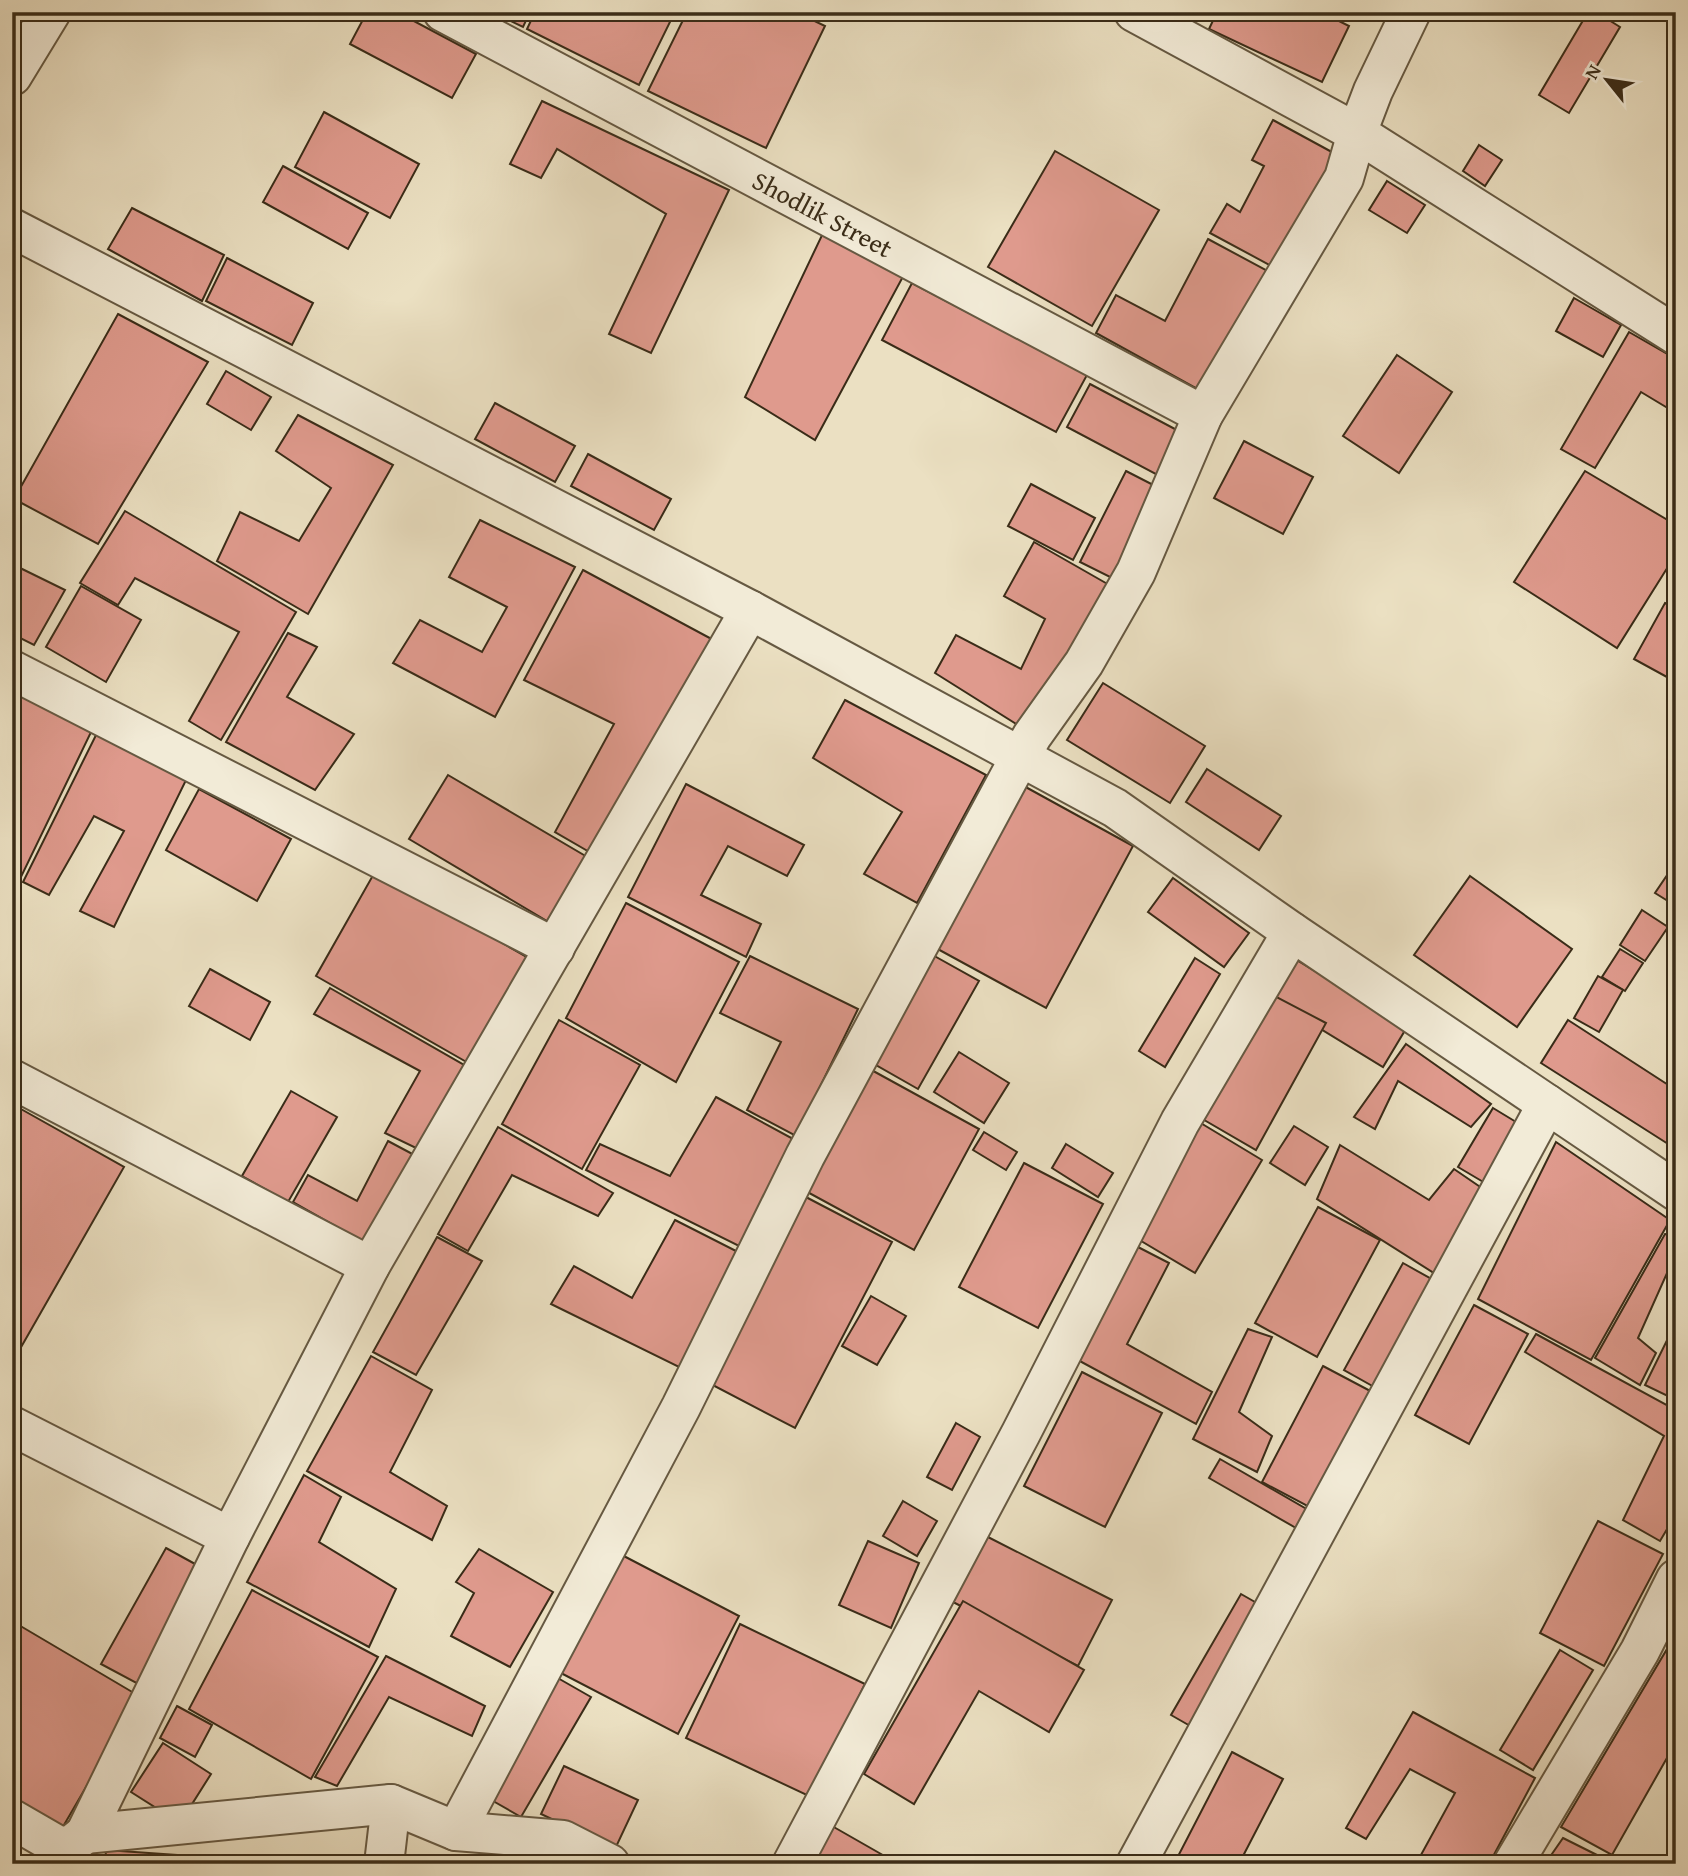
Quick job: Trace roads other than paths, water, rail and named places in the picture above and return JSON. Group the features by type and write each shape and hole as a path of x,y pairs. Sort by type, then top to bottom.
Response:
{"street":[{"path":"12,76 51,12"},
{"name":"Shodlik Street","path":"443,12 1203,415"},
{"path":"1134,12 1357,133 1676,335"},
{"path":"456,1831 681,1407 805,1156 1020,757 1084,663 1136,572 1203,415 1345,178 1357,133 1373,91 1411,12"},
{"path":"12,228 750,610 1115,808 1292,932 1676,1191"},
{"path":"74,1848 370,1266 750,610"},
{"path":"12,670 555,948"},
{"path":"792,1864 1021,1433 1180,1122 1292,932"},
{"path":"12,1079 370,1266"},
{"path":"1136,1864 1546,1104"},
{"path":"12,1426 230,1537"},
{"path":"1513,1864 1640,1651 1676,1579"},
{"path":"383,1864 391,1804"},
{"path":"12,1819 57,1845 74,1848 391,1804 456,1831 563,1840 610,1864"}]}
